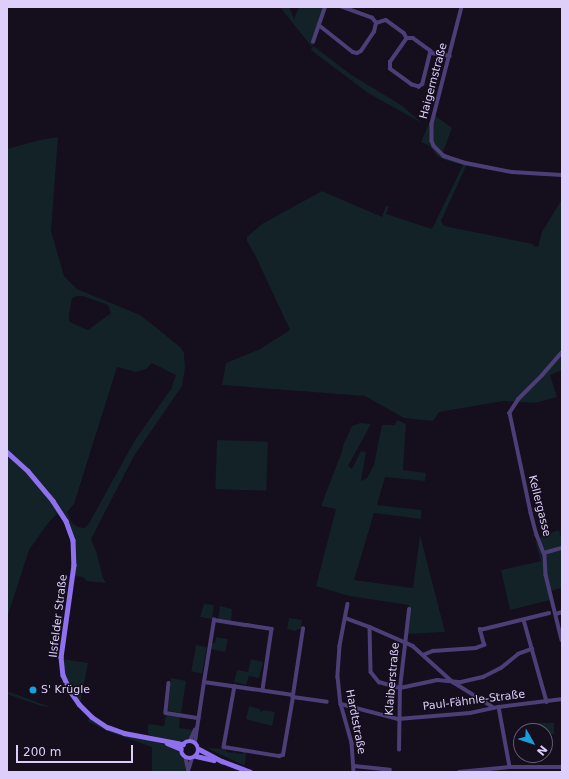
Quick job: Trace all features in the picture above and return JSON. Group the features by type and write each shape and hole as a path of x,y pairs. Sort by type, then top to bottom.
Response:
{"main road":[{"name":"Ilsfelder Straße","path":"7,452 28,471 53,500 66,521 73,540 74,565 60,657 63,675 79,704 92,717 107,727 124,733 183,744"},
{"name":"Ilsfelder Straße","path":"149,737 181,749"},
{"path":"222,761 194,757 186,758 181,749 183,744 190,741 195,742 199,749 222,761 250,772"},
{"path":"194,757 199,749"}],"street":[{"path":"313,42 325,7"},
{"path":"341,7 372,18 376,23"},
{"name":"Haigernstraße","path":"462,7 431,132 432,141 439,152 454,160 500,170 562,175"},
{"path":"376,23 386,20 404,33 408,38 413,38 430,49 431,53 423,84 419,87 412,85 389,67 390,62 408,38"},
{"path":"319,25 357,53 374,32 376,23"},
{"path":"431,53 450,56"},
{"name":"Kellergasse","path":"562,353 543,375 518,399 510,413 536,536 544,553 546,575 562,640"},
{"path":"544,553 562,548"},
{"name":"Hardtstraße","path":"348,604 340,646 338,677 341,704 352,743 354,772"},
{"name":"Klaiberstraße","path":"399,750 398,719 400,688 410,610"},
{"path":"556,614 562,612"},
{"path":"422,655 433,651 476,648 484,645 480,630 549,613"},
{"path":"345,618 413,646 452,682 493,708"},
{"path":"195,742 214,620 272,629 263,690"},
{"path":"524,620 547,702"},
{"path":"370,627 371,672 379,682 400,688 437,680 461,682 483,677 500,668 518,654 532,649"},
{"path":"235,686 224,747 279,756 283,755 303,629"},
{"path":"204,682 263,690 327,702"},
{"path":"169,683 166,713 198,718"},
{"name":"Paul-Fähnle-Straße","path":"341,704 398,719 470,713 499,707 562,699"},
{"path":"499,707 510,767"},
{"path":"190,741 197,726"},
{"path":"189,770 194,757"},
{"path":"186,758 189,770"},
{"path":"354,766 390,770"},
{"path":"459,772 510,767 562,767"}],"shaded area":[{"path":"280,7 289,7 294,19 299,7 327,7 312,47"},
{"path":"312,47 315,47 350,74 401,105 422,123 368,93 311,50"},
{"path":"433,114 452,128 443,152 457,159 495,169 495,171 466,166 441,221 444,226 533,244 534,246 538,247 542,232 562,199 562,370 550,375 557,397 535,403 503,401 439,412 433,421 404,418 365,396 222,385 226,363 260,349 290,330 247,241 247,237 262,224 322,191 382,217 386,206 389,206 386,214 432,229 463,165 437,156 430,146 421,142"},
{"path":"58,137 51,231 64,276 77,289 140,315 180,347 184,353 185,368 182,386 134,456 91,539 96,551 103,578 106,583 86,581 83,577 74,576 72,540 65,521 59,512 48,523 29,550 7,618 7,149 40,140","holes":["83,296 108,305 111,313 88,330 72,323 69,321 72,298","152,363 176,375 171,389 135,440 88,525 84,528 78,527 72,523 67,512 74,504 117,367 136,372 146,369"]},
{"path":"397,420 406,424 403,470 426,473 425,481 385,477 377,505 421,510 421,519 374,513 354,580 413,588 420,535 445,632 406,634 409,605 349,596 316,586 336,509 321,506 344,443 352,426 360,423 371,424 348,466 352,469 361,451 366,452 361,481 367,478 374,465 382,425 395,425"},
{"path":"217,440 268,442 266,491 215,489"},
{"path":"559,530 562,541 562,588 550,591 540,537"},
{"path":"535,540 540,547 550,600 510,610 501,570 541,561"},
{"path":"204,604 214,605 212,619 200,617"},
{"path":"220,606 232,609 231,621 218,620"},
{"path":"289,618 302,620 301,629 297,629 296,631 287,629"},
{"path":"216,637 228,639 225,652 211,649 212,643 215,643"},
{"path":"196,645 207,647 202,673 191,672"},
{"path":"62,659 88,663 80,704 71,691 64,675"},
{"path":"251,659 263,662 259,678 249,676 246,685 234,682 237,670 248,672"},
{"path":"171,678 186,681 181,713 169,711 168,709"},
{"path":"7,691 50,707 41,706 7,694"},
{"path":"249,706 260,709 262,712 263,710 275,712 272,726 246,719"},
{"path":"166,715 180,717 179,728 193,730 189,738 177,742 149,735 148,724 164,726"},
{"path":"90,718 107,727 154,739 154,741 177,749 185,761 186,772 152,772 152,747 112,733 87,721"},
{"path":"553,723 554,723 553,734"},
{"path":"207,748 226,749 226,752 233,753 235,750 235,753 242,754 243,752 246,752 245,766"}],"place":[{"name":"S' Krügle","path":"33,690"}]}
